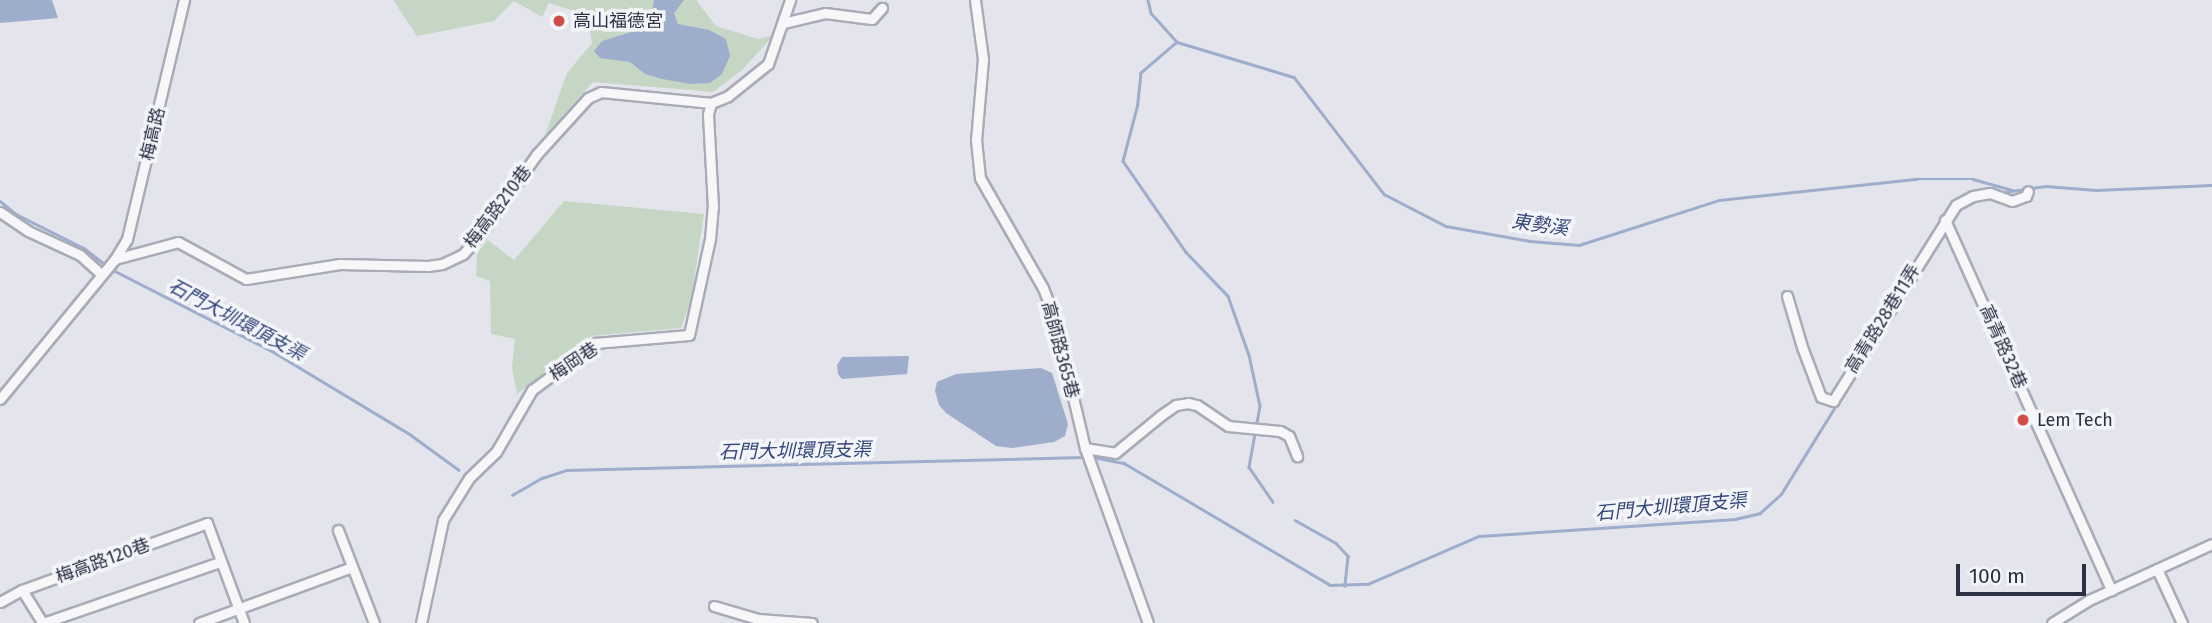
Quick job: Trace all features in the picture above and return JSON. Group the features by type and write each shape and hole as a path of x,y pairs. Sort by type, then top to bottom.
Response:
{"street":[{"name":"梅高路","path":"0,399 108,266 133,222 184,0"},
{"path":"711,103 728,96 768,64 790,0"},
{"name":"高師路365巷","path":"975,0 983,60 976,140 981,178 1043,288 1054,317 1085,448 1148,623"},
{"path":"783,23 825,13 872,19 882,8"},
{"name":"梅高路210巷","path":"108,266 178,242 246,279 340,264 428,267 442,264 463,254 480,235 537,155 589,98 601,92 711,103"},
{"name":"梅岡巷","path":"421,623 443,520 470,478 496,452 532,390 595,342 689,335 710,239 713,207 708,114 711,103"},
{"name":"高青路28巷11弄","path":"1787,296 1802,348 1821,397 1833,401 1956,205 1973,196 1990,193 2012,201 2026,196 2028,191"},
{"path":"0,212 28,231 108,266"},
{"name":"高青路32巷","path":"1945,220 2111,590"},
{"path":"1085,448 1115,453 1176,405 1188,403 1197,405 1228,426 1280,431 1289,436 1297,456"},
{"name":"梅高路120巷","path":"0,602 22,590 207,523 220,562"},
{"path":"338,530 374,623"},
{"path":"2052,623 2111,590 2212,544"},
{"path":"22,590 43,623 220,562 244,623"},
{"path":"199,623 352,567"},
{"path":"2157,569 2182,623"},
{"path":"714,606 758,618 812,623"}],"green space":[{"path":"393,0 696,0 716,26 758,39 774,35 742,70 713,92 593,82 545,135 567,73 592,43 589,23 571,10 549,3 542,17 514,1 494,21 417,36"},
{"path":"564,201 704,214 691,300 681,328 591,336 517,394 512,368 515,339 491,334 490,281 476,276 477,253 488,240 514,260"}],"water":[{"path":"0,0 52,0 58,18 0,23"},
{"path":"654,0 684,0 674,13 678,24 709,30 726,39 730,56 722,74 710,83 691,84 645,74 630,62 600,58 594,51 602,41 641,29 650,21"},
{"path":"909,356 907,374 842,379 838,374 837,365 842,357"},
{"path":"1041,368 1052,373 1068,424 1065,436 1054,442 1012,448 996,446 946,413 939,405 935,391 937,382 956,374"}],"waterway":[{"name":"東勢溪","path":"1148,0 1151,13 1177,42 1294,77 1384,194 1446,226 1530,241 1579,245 1719,200 1917,179 1973,179 2012,190"},
{"name":"石門大圳環頂支渠","path":"1177,42 1141,73 1138,104 1123,161 1186,252 1228,296 1249,355 1260,406 1249,467 1273,502"},
{"name":"石門大圳環頂支渠","path":"2004,192 2046,186 2096,190 2212,185"},
{"name":"石門大圳環頂支渠","path":"0,201 16,214 84,248 106,265"},
{"name":"石門大圳環頂支渠","path":"111,269 272,351 411,435 459,470"},
{"name":"石門大圳環頂支渠","path":"1093,457 1124,463 1330,585 1368,584 1479,536 1735,519 1760,513 1781,494 1869,352"},
{"name":"石門大圳環頂支渠","path":"512,495 542,478 566,470 1084,457"},
{"name":"石門大圳環頂支渠","path":"1295,520 1336,543 1348,556 1345,586"}],"place":[{"name":"高山福德宮","path":"559,21"},
{"name":"Lem Tech","path":"2023,420"}]}
